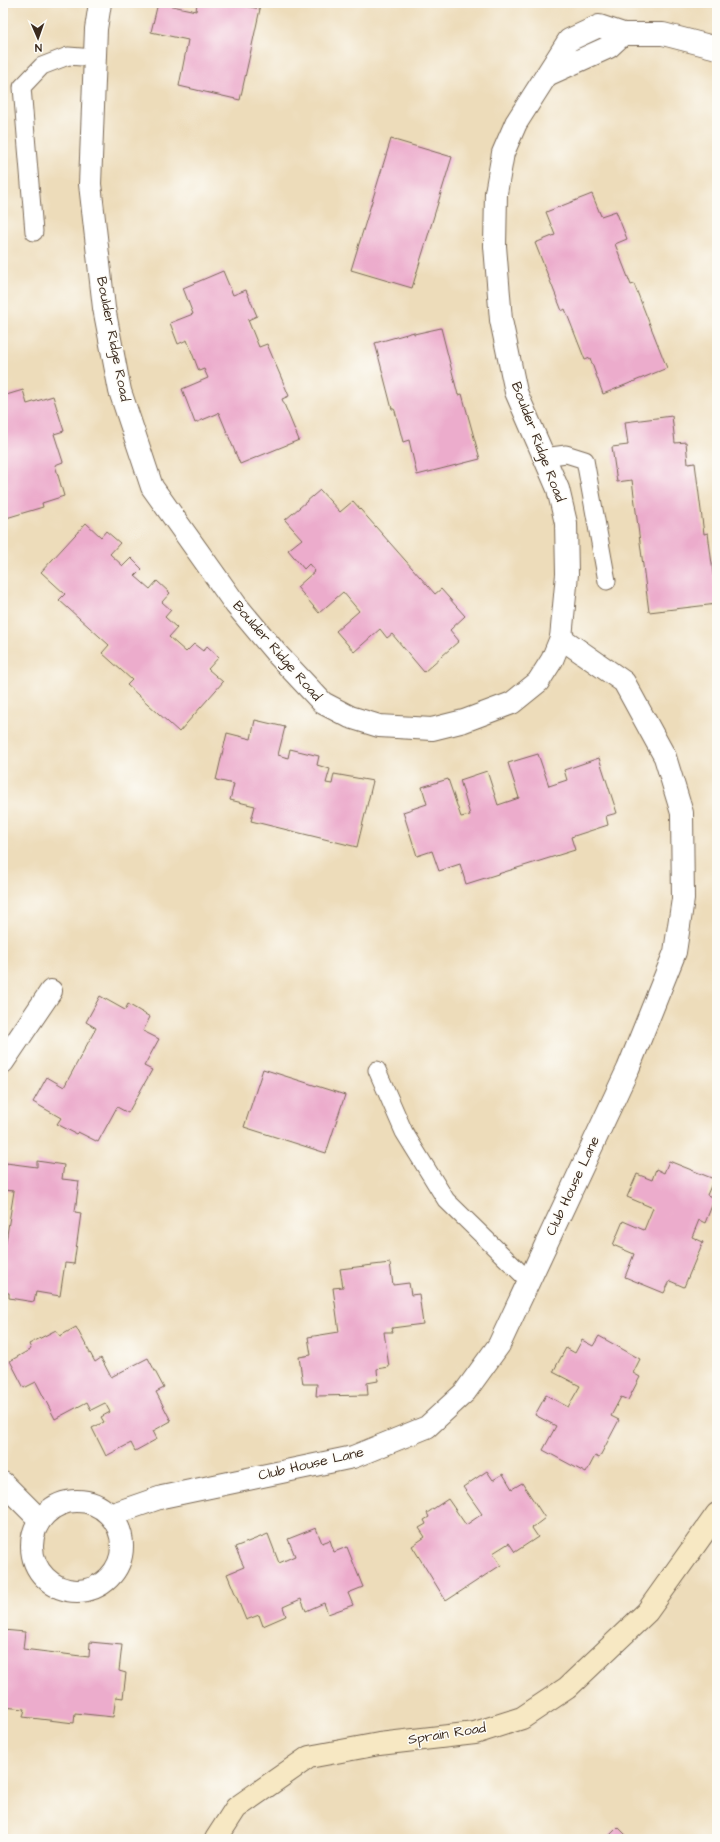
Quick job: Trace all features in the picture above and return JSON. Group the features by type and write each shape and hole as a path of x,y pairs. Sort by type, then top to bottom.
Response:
{"street":[{"name":"Boulder Ridge Road","path":"100,3 96,29 90,184 104,308 120,390 152,487 236,605 277,654 323,703 350,717 379,726 432,729 464,721 512,703 538,682 552,660 560,638 567,574 566,523 558,489 516,392 501,320 495,246 496,193 503,153 516,123 547,75 609,47 623,34 663,34 717,48"},
{"name":"Club House Lane","path":"110,1515 162,1497 353,1457 427,1427 465,1392 499,1345 631,1062 675,952 682,899 682,814 665,757 624,682 560,638"},
{"path":"3,1062 51,991"},
{"path":"3,1483 40,1520"},
{"path":"74,1501 87,1502 99,1507 110,1515 118,1528 122,1543 120,1559 114,1574 102,1584 88,1590 72,1592 57,1587 44,1578 35,1565 31,1550 33,1534 40,1520 55,1507 74,1501"},
{"name":"Sprain Road","path":"216,1839 236,1808 309,1757 378,1744 475,1733 522,1718 567,1688 647,1612 717,1514"}],"lane":[{"path":"34,232 22,87 42,66 68,56 95,58"},
{"path":"544,457 566,454 585,460 607,581"},
{"path":"377,1070 404,1132 446,1200 529,1281"}],"building":[{"path":"158,3 196,11 197,3 246,3 246,6 260,9 240,100 179,86 188,40 151,32"},
{"path":"391,139 452,157 412,288 351,270"},
{"path":"592,194 601,216 616,211 627,239 615,244 631,285 634,284 667,368 603,394 590,358 585,360 565,309 562,311 535,243 555,235 546,212"},
{"path":"223,271 233,295 246,290 257,316 248,320 259,347 267,344 289,396 282,399 299,440 240,464 219,413 195,423 182,389 208,378 204,369 199,371 187,340 178,344 170,323 193,314 183,288"},
{"path":"441,328 458,395 462,394 480,459 417,475 409,440 403,442 395,411 392,409 375,343 414,332 414,334"},
{"path":"23,390 27,404 53,396 64,431 54,434 63,462 55,465 64,496 42,503 43,507 3,519 3,396"},
{"path":"672,416 675,443 686,442 688,464 695,463 704,534 708,533 717,604 649,612 632,480 617,482 612,447 628,445 625,422"},
{"path":"320,490 340,512 353,501 435,594 441,589 465,616 450,630 459,641 424,672 392,634 387,638 380,629 354,652 336,631 359,611 343,592 319,613 297,587 315,571 309,564 304,569 288,550 302,539 285,520"},
{"path":"86,523 101,537 106,531 120,543 110,554 123,566 131,558 142,569 135,576 150,589 157,581 170,593 162,602 171,610 165,617 177,628 169,637 186,652 194,644 203,651 207,646 219,657 208,669 223,682 179,732 127,685 132,680 102,653 109,645 59,600 65,594 41,572"},
{"path":"255,720 285,727 278,755 288,758 290,749 319,756 317,765 330,769 326,783 332,784 334,774 373,781 357,847 251,821 255,806 230,800 234,784 216,780 227,733 251,739"},
{"path":"538,754 549,786 567,780 564,770 599,758 617,813 606,816 608,825 571,837 575,850 466,884 460,864 439,871 432,851 417,856 403,812 427,804 422,787 448,779 461,817 470,815 460,780 487,771 498,805 519,798 508,763"},
{"path":"100,996 125,1010 128,1004 150,1017 143,1031 159,1039 144,1066 152,1070 128,1113 117,1107 98,1142 78,1132 76,1134 57,1124 61,1118 33,1102 47,1077 64,1087 96,1028 86,1022"},
{"path":"263,1069 345,1095 326,1153 244,1127"},
{"path":"37,1161 64,1165 62,1179 79,1181 75,1212 81,1213 74,1264 65,1263 60,1296 36,1292 34,1302 9,1298 9,1293 3,1292 3,1260 14,1191 3,1190 3,1185 6,1163 37,1167"},
{"path":"669,1161 714,1179 707,1195 715,1198 705,1223 699,1220 692,1237 703,1242 684,1287 670,1281 664,1293 625,1277 634,1254 613,1245 623,1221 644,1230 653,1208 627,1197 637,1174 652,1180 656,1169 664,1173"},
{"path":"390,1263 393,1285 409,1283 411,1295 419,1294 423,1324 392,1328 393,1332 384,1332 389,1367 377,1369 378,1381 367,1383 368,1395 316,1396 317,1384 303,1384 299,1357 311,1355 308,1337 339,1332 333,1288 343,1287 340,1269"},
{"path":"76,1327 95,1362 101,1358 111,1377 148,1358 164,1388 156,1392 171,1421 153,1431 157,1439 135,1451 131,1443 106,1456 92,1428 104,1422 101,1417 110,1412 105,1403 91,1410 87,1402 55,1419 36,1382 24,1388 10,1361 31,1349 29,1344 56,1330 60,1336"},
{"path":"599,1336 640,1359 633,1373 640,1377 628,1400 621,1397 611,1416 619,1420 599,1458 595,1456 586,1473 543,1450 556,1426 535,1415 546,1395 568,1407 580,1386 553,1372 566,1348 575,1353 582,1340 593,1346"},
{"path":"487,1471 493,1480 503,1474 512,1489 522,1483 545,1518 532,1528 538,1537 515,1552 509,1543 493,1553 501,1565 446,1601 412,1546 425,1537 419,1528 426,1524 424,1520 429,1517 427,1513 448,1499 466,1525 482,1514 463,1487"},
{"path":"316,1528 322,1543 330,1540 334,1552 347,1547 363,1587 348,1593 353,1605 328,1614 324,1603 306,1611 301,1599 283,1607 286,1616 263,1626 259,1615 246,1620 227,1574 244,1567 235,1547 268,1534 279,1563 295,1556 288,1539"},
{"path":"3,1630 25,1632 23,1649 89,1657 90,1642 122,1645 119,1671 126,1673 123,1698 116,1697 113,1717 75,1713 74,1723 23,1717 25,1709 3,1707"},
{"path":"618,1827 630,1839 606,1839"}]}
